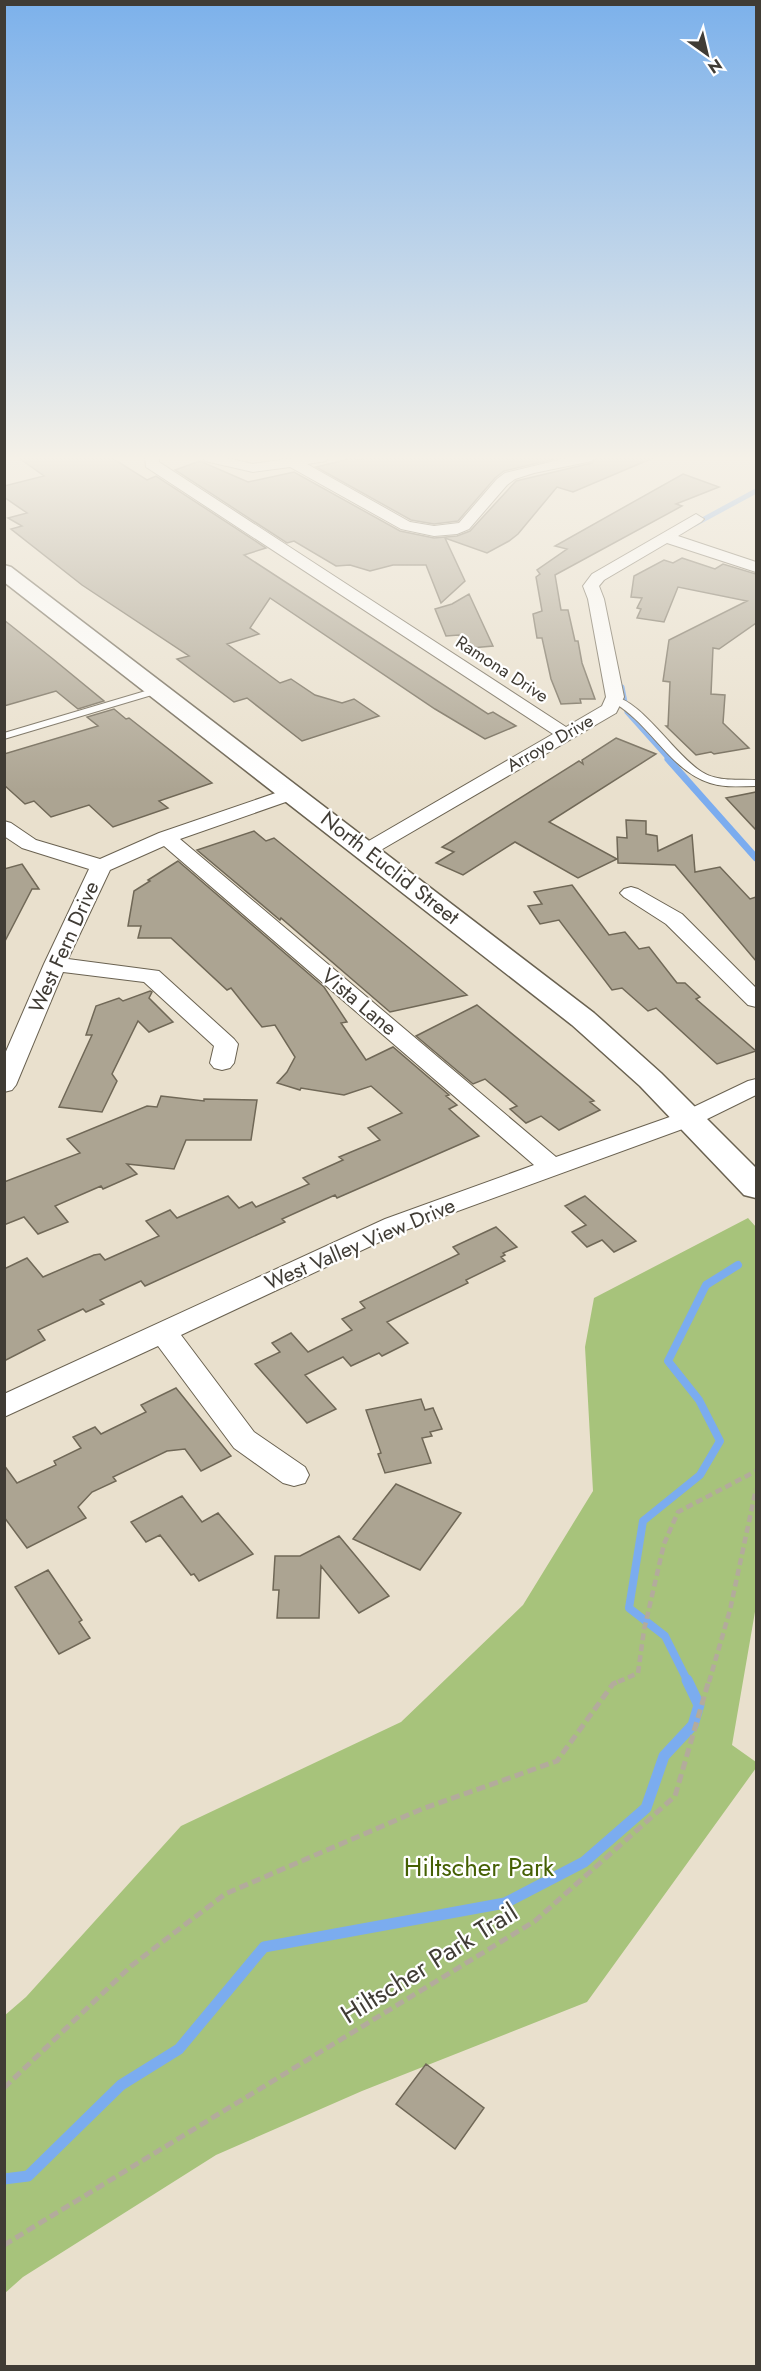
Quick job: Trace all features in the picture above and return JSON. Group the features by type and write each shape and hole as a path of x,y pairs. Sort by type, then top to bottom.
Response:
{"main road":[{"name":"North Euclid Street","path":"4,571 583,1019 620,1050 756,1187"}],"street":[{"name":"Ramona Drive","path":"312,569 566,734"},
{"name":"Arroyo Drive","path":"367,850 610,709 614,699 596,599 591,585 598,577 612,569"},
{"name":"West Fern Drive","path":"4,1085 55,964 100,866 166,837 293,793"},
{"path":"8,834 29,844 100,866"},
{"name":"Vista Lane","path":"166,837 553,1168"},
{"path":"631,893 674,919 756,1000"},
{"path":"55,964 151,976 226,1044 222,1063"},
{"name":"West Valley View Drive","path":"4,1406 394,1225 690,1118 756,1086"},
{"path":"163,1332 244,1440 294,1475"}],"lane":[{"path":"4,736 159,690"},
{"path":"614,699 638,712 662,740 699,775 715,781 756,783"}],"path":[{"path":"4,2088 131,1966 225,1894 422,1809 557,1761 613,1684 638,1673 644,1630 664,1544 678,1512 756,1471"},
{"name":"Hiltscher Park Trail","path":"4,2245 535,1921 675,1796 730,1610 756,1490"}],"green space":[{"name":"Hiltscher Park","path":"748,1218 756,1227 756,1606 732,1745 756,1762 756,1768 587,2002 362,2091 216,2155 23,2277 5,2293 4,2016 26,1997 181,1826 401,1722 523,1605 593,1491 585,1347 594,1298"}],"building":[{"path":"61,569 265,569 488,714 493,712 516,726 485,739 435,709 270,598 250,628 259,634 227,644 280,683 291,679 315,695 342,703 354,699 379,716 302,741 247,698 234,702 177,659 189,656"},
{"path":"427,569 459,569 465,581 441,603"},
{"path":"567,569 555,575 561,610 568,610 575,641 578,641 582,663 595,699 580,699 581,703 561,704 551,679 542,638 537,638 533,614 542,611 536,577 540,574 537,570"},
{"path":"648,569 738,569 756,574 756,623 719,649 713,648 711,694 725,695 723,723 749,748 696,755 666,726 668,726 670,682 663,681 669,640 747,601 678,587 664,622 637,618 641,609 637,608 642,598 631,597 634,576"},
{"path":"469,594 493,646 471,648 468,642 462,642 459,635 446,636 435,609 452,604"},
{"path":"4,620 104,701 78,709 56,691 4,706"},
{"path":"114,709 126,719 129,718 212,783 159,801 168,808 113,827 89,805 51,817 34,801 25,804 4,785 4,754 98,726 87,717"},
{"path":"616,738 656,754 549,822 617,859 578,878 515,842 463,875 436,863 454,852 442,847 579,761 583,764 582,760"},
{"path":"756,792 756,830 726,798"},
{"path":"626,820 646,821 646,834 657,836 658,851 692,835 695,872 720,867 750,899 756,897 756,961 675,865 618,863 617,837 627,838"},
{"path":"254,831 266,841 274,838 467,995 390,1012 281,918 280,920 197,850"},
{"path":"178,861 324,987 347,1022 341,1023 366,1060 393,1047 449,1095 446,1096 457,1105 449,1109 479,1136 337,1198 335,1195 282,1219 285,1222 145,1286 141,1281 100,1300 104,1304 86,1312 83,1309 38,1330 45,1340 4,1361 4,1269 27,1258 43,1277 94,1255 100,1254 105,1260 159,1236 146,1221 170,1210 177,1218 228,1196 239,1208 252,1202 256,1207 309,1184 303,1178 343,1160 339,1157 380,1140 368,1128 402,1113 371,1086 344,1095 301,1088 300,1090 277,1083 287,1072 295,1057 275,1025 262,1027 231,988 227,990 171,938 138,938 141,926 128,926 134,891"},
{"path":"22,864 39,889 32,889 4,943 4,869"},
{"path":"572,885 609,935 625,932 639,949 649,947 677,983 685,983 700,997 696,999 756,1051 717,1064 656,1008 648,1011 622,988 612,990 559,920 540,924 528,906 542,904 534,892"},
{"path":"152,992 149,998 173,1022 149,1032 138,1021 112,1074 117,1081 102,1112 59,1107 92,1035 86,1035 96,1006 119,998 123,1001"},
{"path":"477,1005 594,1101 590,1102 600,1110 559,1130 541,1116 526,1123 510,1109 517,1106 485,1079 473,1084 416,1036"},
{"path":"161,1096 204,1101 204,1099 257,1100 251,1140 186,1140 174,1169 127,1164 137,1174 103,1189 101,1186 55,1206 68,1222 38,1234 24,1217 4,1225 4,1182 80,1153 67,1139 147,1106 157,1107"},
{"path":"585,1196 636,1241 614,1252 602,1240 587,1247 572,1232 586,1225 565,1206"},
{"path":"496,1227 517,1247 503,1253 505,1255 501,1257 505,1261 466,1280 468,1283 387,1322 408,1343 382,1356 379,1353 351,1366 343,1357 305,1375 336,1409 307,1423 255,1364 280,1352 272,1343 291,1333 308,1352 352,1330 342,1319 365,1308 360,1302 459,1254 453,1247"},
{"path":"176,1388 231,1456 201,1471 185,1449 167,1451 113,1477 116,1481 92,1492 78,1507 86,1518 27,1548 4,1517 4,1465 17,1483 56,1465 54,1461 81,1448 73,1437 95,1427 101,1434 146,1412 141,1405"},
{"path":"421,1399 425,1410 433,1408 442,1429 430,1432 432,1436 422,1438 431,1463 385,1473 378,1454 381,1453 366,1410"},
{"path":"396,1484 461,1513 420,1570 353,1539"},
{"path":"182,1496 202,1522 218,1513 253,1554 199,1581 194,1574 191,1575 160,1535 146,1542 131,1522"},
{"path":"339,1536 389,1596 359,1613 321,1566 319,1618 277,1618 279,1590 273,1590 275,1556 300,1556"},
{"path":"48,1570 82,1620 79,1622 90,1638 59,1654 15,1587"},
{"path":"426,2064 484,2108 455,2149 396,2104"}],"waterway":[{"path":"622,687 627,712 670,760"},
{"path":"668,759 756,858"},
{"path":"687,1680 665,1636 629,1608 643,1521 700,1475 720,1441 699,1400 668,1361 706,1285 738,1265"},
{"path":"4,2179 28,2176 121,2085 179,2049 264,1947 505,1903 584,1862 646,1808 664,1756 693,1725 699,1705 687,1680"}]}
